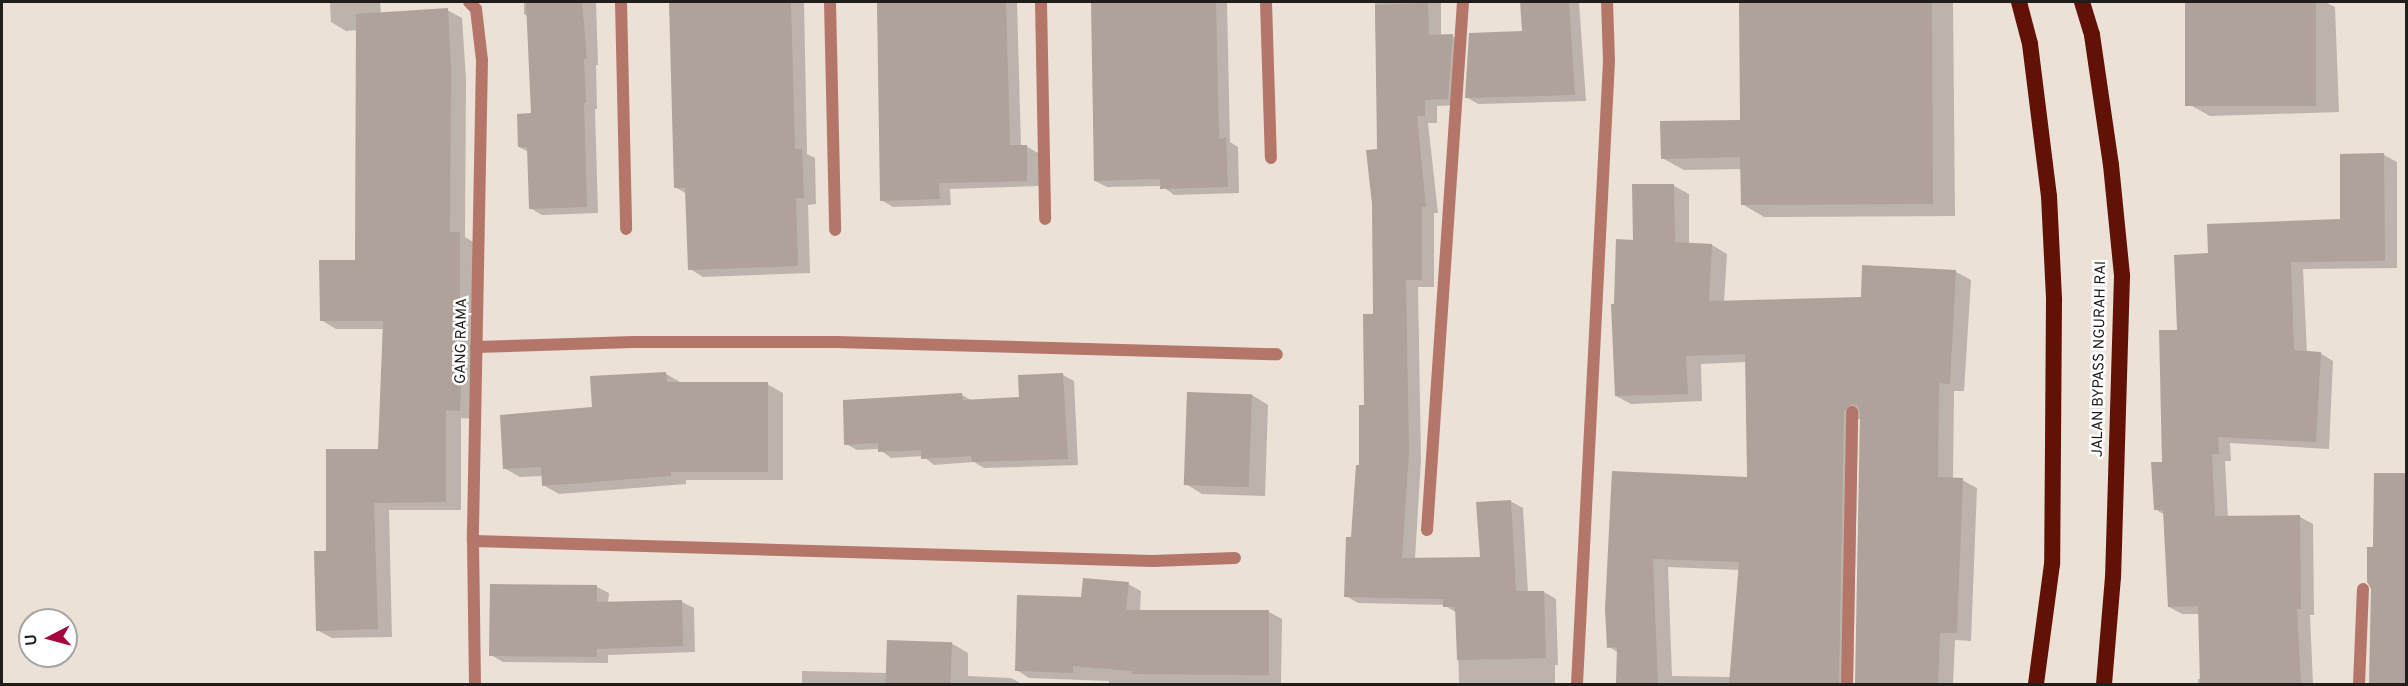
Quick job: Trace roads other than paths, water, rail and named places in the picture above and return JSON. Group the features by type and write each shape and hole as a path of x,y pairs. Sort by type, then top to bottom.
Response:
{"highway":[{"path":"2019,2 2030,44 2049,196 2054,300 2052,564 2036,684"},
{"name":"JALAN BYPASS NGURAH RAI","path":"2082,2 2092,35 2111,165 2122,276 2113,577 2104,684"}],"street":[{"name":"GANG RAMA","path":"469,2 476,9 482,60 473,541 475,684"},
{"path":"621,2 626,229"},
{"path":"830,2 835,230"},
{"path":"1041,2 1045,219"},
{"path":"1266,2 1270,158"},
{"path":"1427,530 1463,2"},
{"path":"1577,684 1610,61 1607,2"},
{"path":"476,347 633,342 836,342 1276,354"},
{"path":"1847,684 1852,412"},
{"path":"473,541 1153,561 1234,558"},
{"path":"2359,684 2363,589"}]}
